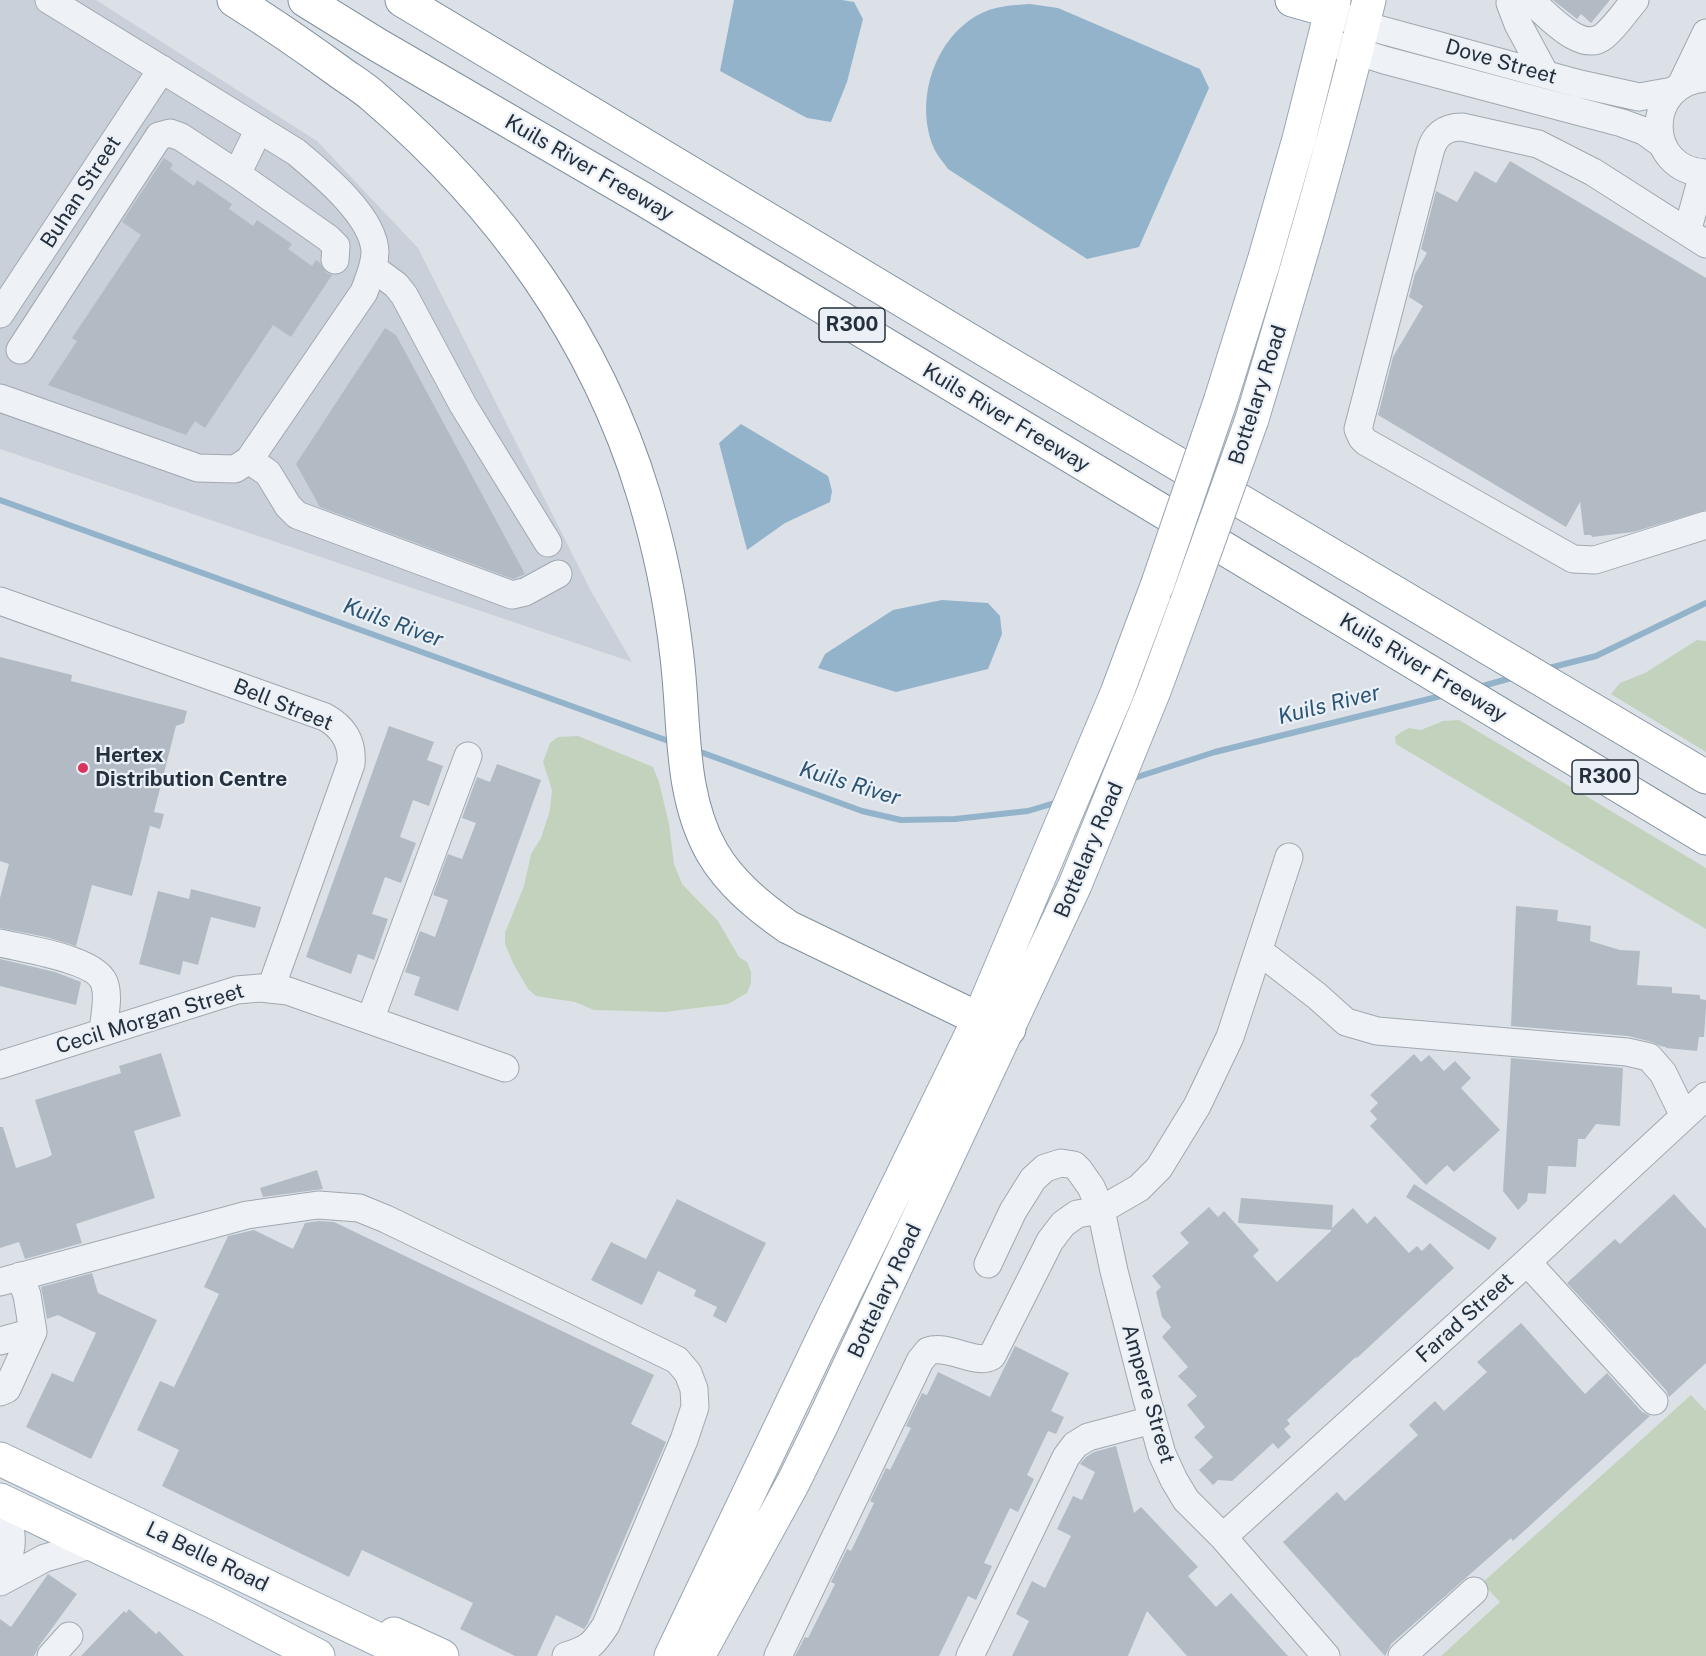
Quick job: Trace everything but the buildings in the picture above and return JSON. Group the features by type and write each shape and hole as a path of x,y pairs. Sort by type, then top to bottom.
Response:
{"main road":[{"path":"234,0 317,55 372,96 439,158 507,233 546,288 584,352 624,439 644,495 670,603 678,659 688,779 693,804 702,832 713,854 729,877 760,907 788,927 979,1019 1009,1029"},
{"name":"Kuils River Freeway","path":"305,0 376,44 643,199 1706,838"},
{"name":"R300","path":"402,0 994,355 1475,639 1583,706 1706,777"},
{"path":"1292,0 1330,18"},
{"name":"Bottelary Road","path":"698,1656 736,1555 979,1019 1117,693 1157,586 1221,399 1264,261 1330,18"},
{"name":"Bottelary Road","path":"671,1656 736,1555 793,1483 851,1367 879,1302 1075,885 1155,691 1252,419 1301,258 1363,25"},
{"name":"La Belle Road","path":"0,1459 413,1656"},
{"name":"La Belle Road","path":"3,1501 318,1656"},
{"path":"649,1656 687,1592 736,1555"},
{"path":"715,1656 736,1555"},
{"path":"318,1610 391,1632 442,1656"}],"street":[{"path":"0,399 198,468 235,469 249,460 364,291 373,268 375,249 370,232 357,212 323,175 296,152 49,0"},
{"path":"1526,8 1576,38 1591,42 1602,38 1635,0"},
{"path":"1487,58 1496,57 1510,48 1518,33 1526,8"},
{"path":"1526,8 1545,74"},
{"name":"Dove Street","path":"1330,18 1487,58 1569,82 1639,97 1687,85"},
{"name":"Dove Street","path":"1363,25 1384,60 1622,123 1644,131 1662,144 1678,165 1690,171 1705,173"},
{"path":"1662,144 1659,116 1664,102 1687,85 1706,33"},
{"name":"Buhan Street","path":"0,314 162,69"},
{"path":"1705,173 1696,238 1593,172 1538,144 1455,127 1442,132 1432,144 1358,429 1366,442 1574,559 1595,560 1706,525"},
{"path":"237,174 259,129"},
{"path":"20,350 159,136 170,133 181,137 328,238 336,246 335,260"},
{"path":"373,268 396,285 404,295 463,405 548,543"},
{"path":"249,460 268,473 288,506 297,515 512,595 525,592 558,574"},
{"name":"Bell Street","path":"0,601 325,717 342,730 351,747 349,772 271,988"},
{"path":"370,1020 468,756"},
{"path":"778,1656 920,1361 928,1351 939,1349 982,1360 992,1356 1014,1310 1063,1224 1077,1214 1103,1215 1139,1188 1159,1168 1197,1106 1230,1037 1289,857"},
{"path":"0,943 75,962 102,977 106,987 104,1032"},
{"path":"1259,951 1317,996 1346,1022 1377,1031 1627,1052 1649,1057 1663,1073 1684,1116"},
{"name":"Cecil Morgan Street","path":"0,1065 237,990 271,988 288,991 505,1068"},
{"name":"Farad Street","path":"1223,1537 1527,1262 1706,1096"},
{"name":"Ampere Street","path":"988,1264 1013,1211 1033,1179 1045,1168 1061,1163 1074,1165 1091,1187 1103,1215 1113,1271 1162,1454 1186,1500 1223,1537 1326,1656"},
{"path":"10,1279 247,1215 318,1205 359,1208 397,1224 677,1360 688,1373 694,1389 695,1407 684,1440 606,1625 594,1643 586,1649 566,1656"},
{"path":"1527,1262 1654,1401"},
{"path":"0,1392 8,1389 33,1332 27,1295 10,1279"},
{"path":"0,1341 33,1332"},
{"path":"970,1656 1066,1457 1075,1445 1088,1437 1152,1420"},
{"path":"0,1567 9,1554 12,1540 3,1501"},
{"path":"0,1582 45,1558 94,1544"},
{"path":"1402,1656 1474,1591"},
{"path":"51,1656 69,1636"}],"shaded area":[{"path":"0,0 96,0 317,141 418,248 592,593 632,662 0,449"}],"green space":[{"path":"1697,640 1706,641 1706,752 1611,694 1620,683 1645,673"},
{"path":"1459,720 1706,868 1706,929 1396,744 1395,737 1409,728 1421,730 1443,721"},
{"path":"578,736 653,767 669,824 674,864 682,884 718,921 739,957 747,962 751,972 751,983 747,993 728,1004 665,1012 594,1010 575,1002 536,996 528,989 505,944 505,933 524,886 531,854 541,838 550,810 552,790 543,762 550,743 558,737"},
{"path":"1691,1395 1706,1411 1706,1656 1441,1656 1500,1602 1482,1583"}],"water":[{"path":"734,0 854,2 863,19 847,82 831,122 807,118 720,71"},
{"path":"1030,4 1058,8 1200,69 1209,88 1139,247 1087,259 948,169 934,149 926,110 928,91 939,56 949,40 961,27 982,13 1003,7"},
{"path":"741,424 828,476 832,491 830,502 785,523 747,550 719,443"},
{"path":"942,600 988,603 1000,616 1002,634 988,669 896,692 818,668 825,654 893,610"}],"waterway":[{"name":"Kuils River","path":"0,500 674,743"},
{"name":"Kuils River","path":"1545,669 1596,656 1706,603"},
{"name":"Kuils River","path":"1479,687 1515,677"},
{"name":"Kuils River","path":"1131,779 1215,752 1445,695"},
{"name":"Kuils River","path":"695,750 862,811 901,820 955,819 1028,811 1058,802"}],"place":[{"name":"Hertex Distribution Centre","path":"83,768"}]}
